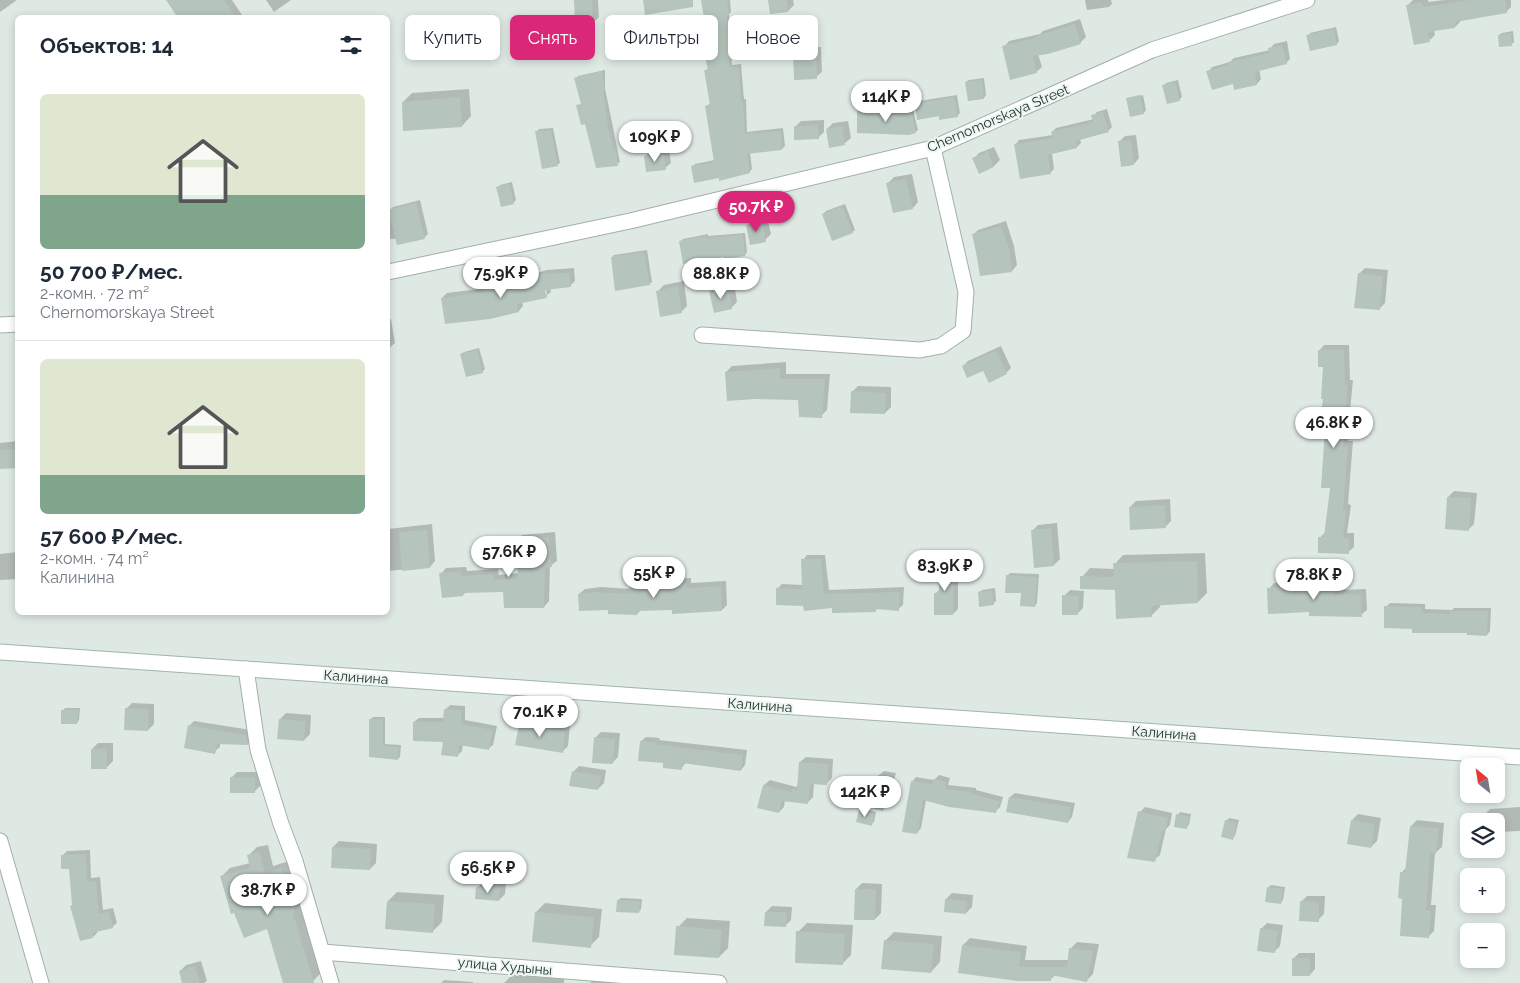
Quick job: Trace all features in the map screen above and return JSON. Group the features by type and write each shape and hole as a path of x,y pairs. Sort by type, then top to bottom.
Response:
{"street":[{"name":"Chernomorskaya Street","path":"390,272 630,221 933,148 1152,50 1307,0"},
{"path":"702,335 920,350 941,346 963,331 966,292 933,148"},
{"path":"0,325 15,324"},
{"name":"Калинина","path":"0,652 1520,757"},
{"path":"246,669 258,750 281,824 295,861 331,983"},
{"path":"0,841 41,983"},
{"name":"улица Худыны","path":"322,952 718,983"}],"building":[{"path":"166,0 224,0 235,15 176,15"},
{"path":"574,0 592,0 593,15 575,15"},
{"path":"643,0 693,0 693,7 645,15"},
{"path":"701,0 727,0 729,15 727,16 728,60 730,60 730,67 739,66 745,134 781,131 782,150 747,154 750,173 719,181 719,178 694,183 691,166 714,162 705,106 710,105 704,70 708,70 706,60 718,60 718,15 703,15"},
{"path":"768,0 787,0 788,12 770,14"},
{"path":"1471,0 1505,0 1507,13 1455,22 1455,28 1428,32 1430,42 1414,45 1406,5 1422,2 1423,7"},
{"path":"1075,24 1081,44 1048,54 1033,56 1037,73 1010,80 1002,46 1036,38 1036,36"},
{"path":"1334,29 1337,45 1310,51 1306,35"},
{"path":"1511,33 1512,46 1499,47 1498,35"},
{"path":"1282,45 1287,64 1255,72 1257,85 1234,90 1233,84 1212,90 1206,71 1229,65 1228,62 1269,53 1268,48"},
{"path":"793,60 816,60 817,79 794,80"},
{"path":"602,71 608,127 614,151 616,151 618,166 596,168 585,124 581,125 576,105 581,104 574,78"},
{"path":"982,80 984,99 968,101 965,82"},
{"path":"1175,82 1180,101 1167,104 1162,85"},
{"path":"1140,95 1144,114 1130,117 1126,98"},
{"path":"460,97 462,127 403,131 402,102"},
{"path":"954,97 958,117 939,120 939,116 917,120 915,104"},
{"path":"857,111 911,111 916,133 909,135 857,133"},
{"path":"1103,112 1109,132 1076,141 1077,148 1048,155 1051,174 1020,179 1014,144 1053,138 1051,132 1093,122 1091,115"},
{"path":"818,125 819,139 794,140 794,126"},
{"path":"842,126 845,145 829,148 826,129"},
{"path":"551,130 558,166 542,169 535,131"},
{"path":"1131,140 1134,165 1121,167 1118,141"},
{"path":"988,152 994,167 979,174 972,158"},
{"path":"664,154 666,170 646,172 644,156"},
{"path":"906,179 913,209 893,213 886,183"},
{"path":"509,184 514,204 501,207 496,187"},
{"path":"416,203 425,239 397,245 390,218 390,210"},
{"path":"842,206 853,233 832,241 822,214"},
{"path":"762,222 766,242 750,245 746,225"},
{"path":"1001,226 1010,252 1012,272 980,276 972,234"},
{"path":"743,235 745,256 724,259 724,257 683,264 679,241 705,236 706,238"},
{"path":"644,252 650,285 615,291 611,257"},
{"path":"569,273 571,287 545,290 547,298 517,304 519,312 490,319 445,324 441,298 484,292 483,290 542,274"},
{"path":"1358,273 1383,276 1380,310 1354,308"},
{"path":"678,286 682,313 660,317 656,291"},
{"path":"728,287 732,309 714,313 709,291"},
{"path":"477,350 483,373 466,377 460,354"},
{"path":"996,350 1007,374 989,383 983,371 967,378 962,366"},
{"path":"1318,350 1344,350 1345,385 1348,385 1345,416 1347,416 1343,446 1348,447 1343,510 1346,510 1343,538 1349,538 1349,554 1318,553 1318,537 1324,537 1330,488 1321,488 1325,428 1319,427 1323,399 1321,399 1323,367 1318,367"},
{"path":"780,368 780,379 825,379 822,418 799,417 798,400 755,399 727,401 725,372"},
{"path":"851,391 886,393 885,414 850,413"},
{"path":"15,449 15,468 0,469 0,450"},
{"path":"1447,497 1471,498 1469,531 1445,529"},
{"path":"1165,505 1166,528 1130,530 1129,507"},
{"path":"1051,528 1054,566 1034,568 1031,530"},
{"path":"427,530 430,568 402,571 399,532"},
{"path":"549,537 552,567 545,568 544,608 504,608 503,592 463,593 463,596 442,598 439,573 461,571 461,576 493,574 494,580 518,578 515,540"},
{"path":"801,559 821,559 824,594 900,592 899,611 876,609 876,612 832,613 832,608 804,611 803,606 776,605 776,588 802,589"},
{"path":"1197,561 1198,603 1151,606 1152,617 1116,619 1115,590 1080,589 1080,576 1114,577 1113,563"},
{"path":"939,565 954,566 953,615 934,615 934,593 939,593"},
{"path":"1006,575 1037,577 1035,607 1020,606 1021,593 1005,593"},
{"path":"654,578 654,584 686,583 686,588 721,586 722,611 672,614 672,610 637,611 637,615 608,614 608,610 579,611 578,594 594,592 630,594 629,579"},
{"path":"1309,584 1334,584 1334,595 1361,594 1362,617 1309,616 1309,612 1268,614 1267,588 1309,586"},
{"path":"992,590 994,605 979,607 978,592"},
{"path":"1062,595 1079,596 1078,615 1062,615"},
{"path":"1384,606 1422,607 1422,613 1449,614 1449,611 1488,611 1487,636 1467,635 1467,633 1412,633 1412,629 1384,628"},
{"path":"125,708 149,709 148,731 124,730"},
{"path":"444,709 461,710 461,724 493,730 489,750 459,745 458,757 441,755 443,742 413,741 413,722 443,722"},
{"path":"61,710 78,710 77,724 61,724"},
{"path":"279,719 306,721 304,741 277,739"},
{"path":"369,719 383,719 383,746 399,747 398,760 369,757"},
{"path":"520,721 539,725 538,727 565,731 563,753 515,745"},
{"path":"188,725 246,735 248,745 217,744 215,754 184,748"},
{"path":"594,737 615,739 613,764 592,763"},
{"path":"640,741 743,755 741,771 682,763 682,770 663,768 663,763 638,761"},
{"path":"91,749 107,749 107,769 91,769"},
{"path":"799,762 829,764 827,785 810,784 808,804 782,801 779,813 757,808 763,785 792,792 792,789 797,790"},
{"path":"572,771 601,776 598,790 569,786"},
{"path":"878,775 892,777 883,811 871,808"},
{"path":"230,777 255,778 255,793 230,793"},
{"path":"933,779 947,782 945,789 972,792 972,794 999,801 996,813 949,807 923,800 917,834 902,832 911,781 932,784"},
{"path":"1009,797 1071,807 1068,823 1006,812"},
{"path":"859,810 874,814 872,826 856,822"},
{"path":"1138,811 1168,818 1165,831 1162,831 1155,862 1127,858"},
{"path":"1176,814 1189,816 1187,829 1174,827"},
{"path":"1225,820 1237,823 1233,840 1221,837"},
{"path":"1351,820 1375,824 1371,848 1347,844"},
{"path":"1410,826 1439,828 1436,854 1430,853 1426,910 1431,911 1429,938 1400,936 1402,899 1398,898 1400,872 1405,873"},
{"path":"332,847 371,849 370,870 331,868"},
{"path":"260,852 265,874 281,868 314,983 283,983 267,929 244,938 234,913 231,914 220,876 250,868 247,855"},
{"path":"86,854 87,882 96,881 99,914 109,911 113,928 92,933 93,938 80,941 70,906 72,905 69,869 61,869 61,855"},
{"path":"476,887 500,889 499,901 475,899"},
{"path":"1267,887 1283,889 1281,904 1265,902"},
{"path":"855,889 876,889 875,920 854,920"},
{"path":"945,899 967,901 966,914 944,912"},
{"path":"617,900 640,901 639,913 616,912"},
{"path":"387,901 435,904 433,933 385,929"},
{"path":"1300,901 1319,902 1319,922 1299,921"},
{"path":"535,912 594,917 591,948 532,942"},
{"path":"765,912 787,912 786,927 764,926"},
{"path":"676,926 722,930 719,958 674,955"},
{"path":"1260,928 1278,931 1275,953 1257,951"},
{"path":"796,931 845,934 843,965 795,963"},
{"path":"884,940 934,944 931,973 881,969"},
{"path":"962,945 1021,952 1019,967 1067,967 1069,948 1093,951 1087,982 1051,975 1051,981 1018,981 958,973"},
{"path":"1292,958 1310,958 1310,976 1292,976"},
{"path":"195,966 200,983 182,983 179,971"}]}
